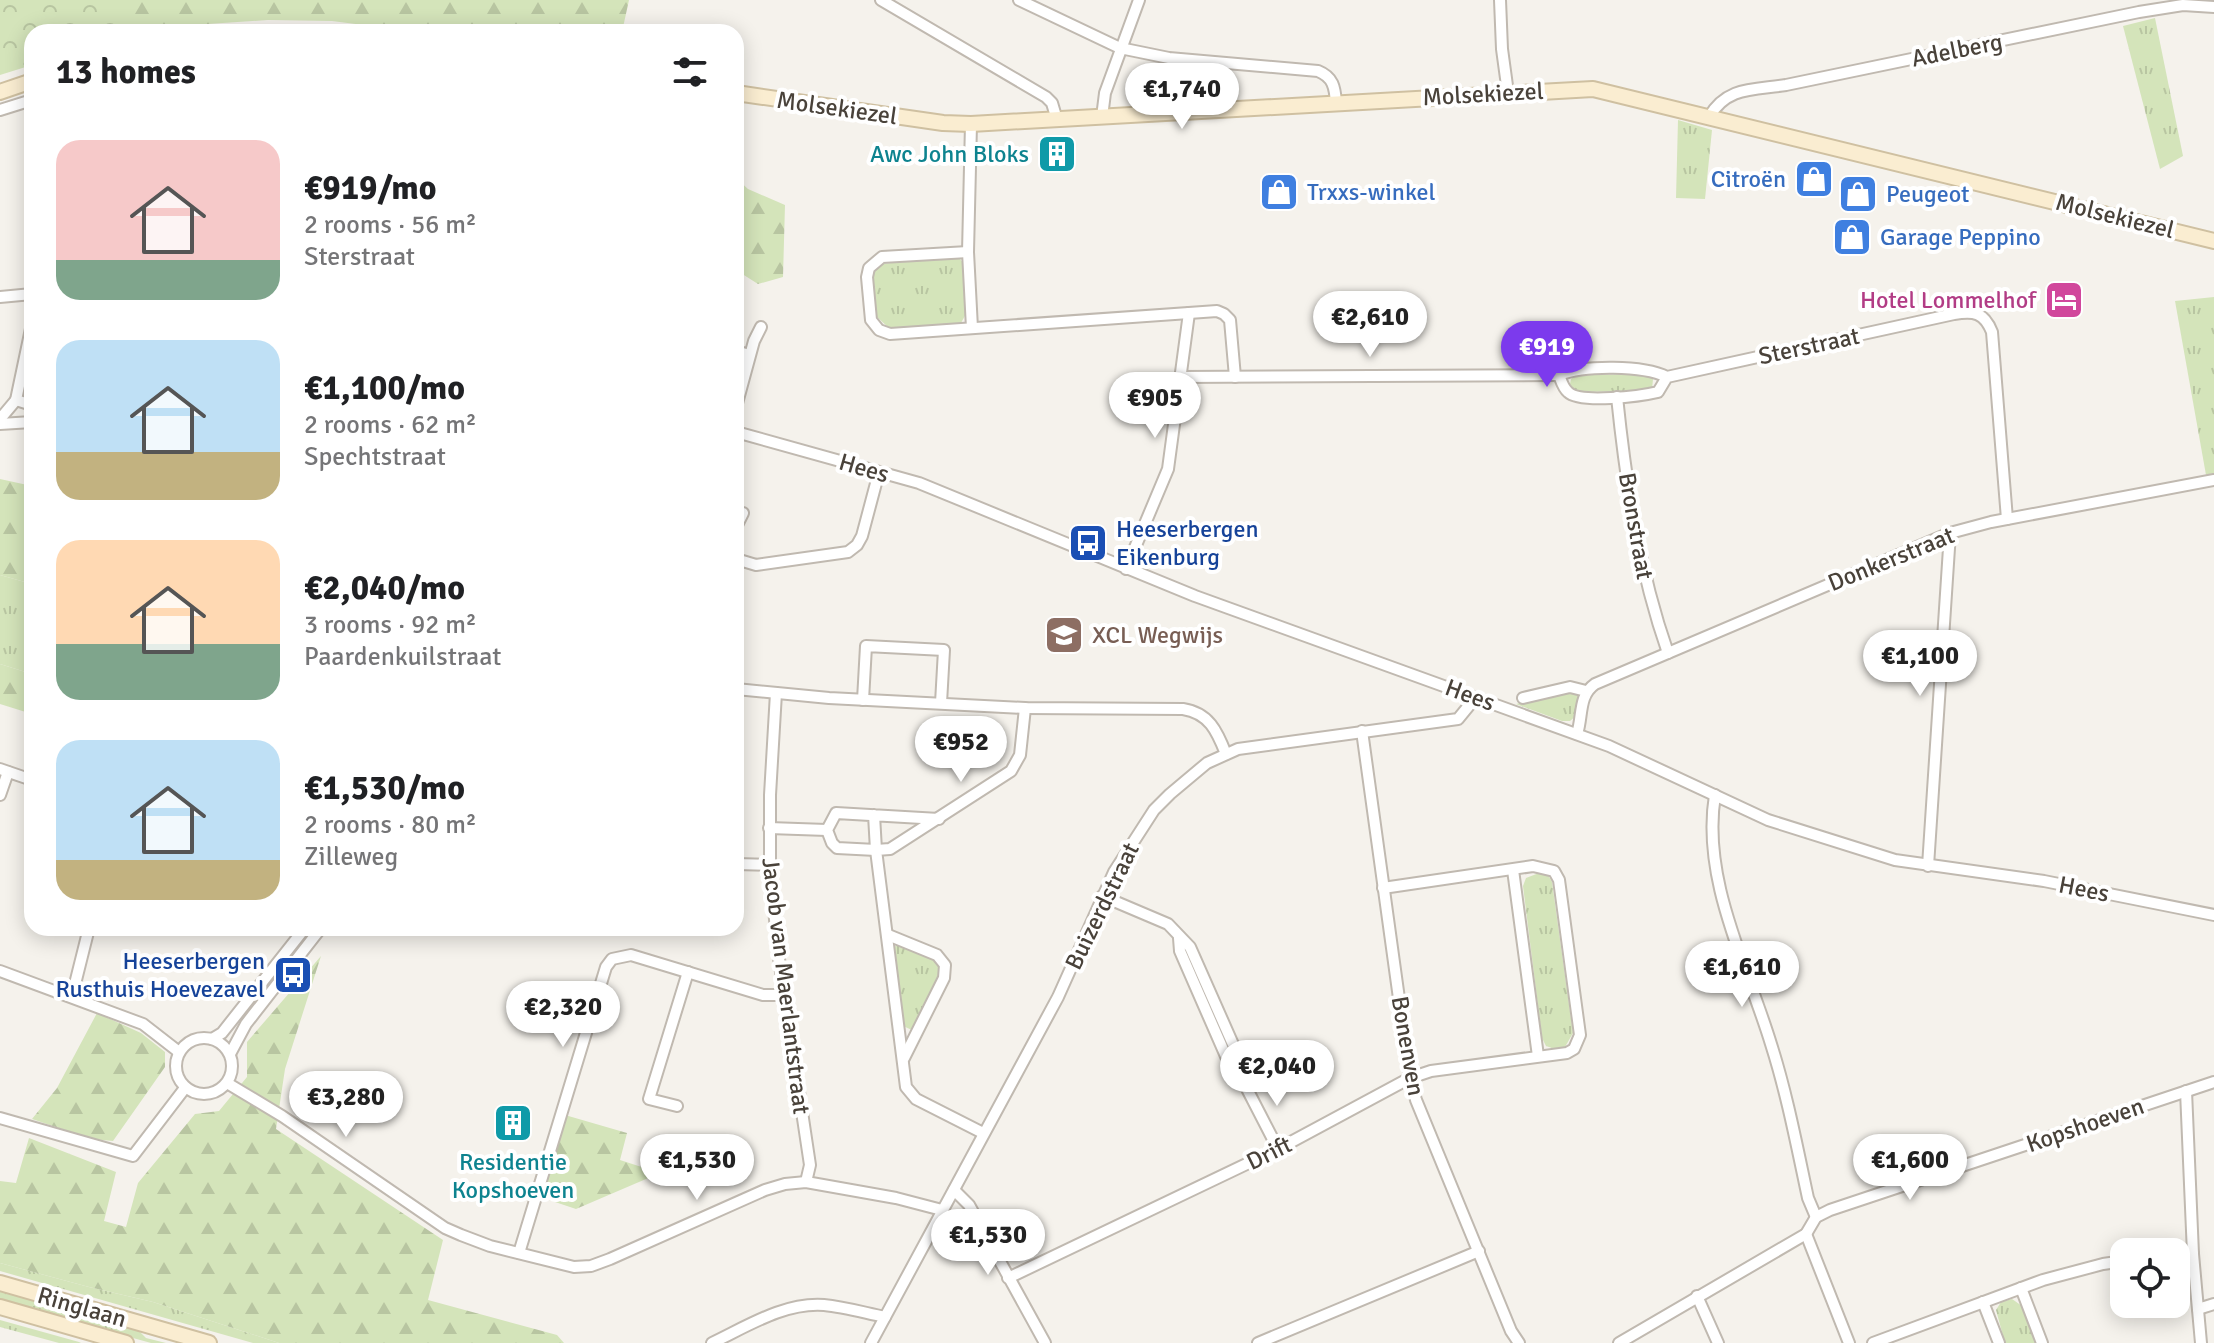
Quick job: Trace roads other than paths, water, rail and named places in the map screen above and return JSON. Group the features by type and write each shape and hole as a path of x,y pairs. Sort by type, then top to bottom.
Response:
{"main road":[{"path":"0,92 24,84"},
{"name":"Molsekiezel","path":"744,94 918,120 971,124 1593,89 2214,241"},
{"name":"Ringlaan","path":"0,1283 209,1343"},
{"name":"Ringlaan","path":"0,1307 126,1343"}],"street":[{"path":"881,0 1046,97 1052,103 1057,120"},
{"path":"1019,0 1120,48 1169,58 1318,71 1327,75 1333,83 1336,103"},
{"path":"1102,117 1105,93 1139,0"},
{"path":"1500,0 1508,93"},
{"name":"Adelberg","path":"1709,117 1715,107 1732,93 1786,85 2139,12 2198,2 2214,7"},
{"path":"0,110 24,102"},
{"path":"971,124 968,252 972,328"},
{"path":"968,252 882,257 869,268 867,277 871,320 879,330 890,334 1217,311 1230,320 1235,377"},
{"path":"0,297 24,295"},
{"name":"Sterstraat","path":"1181,377 1559,375 1571,370 1641,369 1667,377 1975,312 1987,320 1992,332 2007,519"},
{"path":"1126,569 1168,469 1189,313"},
{"path":"744,375 761,327"},
{"path":"744,353 749,355"},
{"path":"0,421 16,400 24,362"},
{"name":"Sterstraat","path":"1559,375 1568,392 1576,397 1617,397 1658,392 1667,377"},
{"name":"Bronstraat","path":"1617,397 1628,485 1647,592 1668,653"},
{"path":"16,400 24,402"},
{"path":"0,421 24,422"},
{"name":"Hees","path":"744,434 919,483 1126,569 1577,734 1665,770 1768,820 1895,860 2044,881 2214,915"},
{"path":"744,561 756,565 848,552 862,536 879,472"},
{"name":"Donkerstraat","path":"1523,698 1570,687 1586,691 1595,684 1950,533 2007,519 2214,480"},
{"path":"1928,866 1932,768 1950,533"},
{"path":"863,700 866,646 944,650 941,703"},
{"path":"744,690 863,700 1025,708 1165,708 1195,711 1204,715 1216,729 1226,754"},
{"path":"1577,734 1582,721 1582,698 1586,691"},
{"name":"Jacob van Maerlantstraat","path":"776,693 770,865 778,952 810,1165 806,1182"},
{"name":"Buizerdstraat","path":"871,1343 1058,997 1114,872 1154,810 1187,778 1226,754 1257,746 1458,719 1476,697"},
{"path":"939,819 836,813 827,830 837,848 890,849 939,819 1011,771 1018,763 1025,708"},
{"name":"Bonenven","path":"1362,731 1410,1078 1416,1100 1511,1331 1519,1343"},
{"path":"0,795 4,770 24,777"},
{"path":"1619,1343 1806,1234 1816,1217 1808,1198 1776,1060 1724,900 1713,848 1715,795"},
{"path":"874,815 906,1087 916,1099 983,1133"},
{"path":"769,828 827,830"},
{"path":"744,864 770,865"},
{"name":"Drift","path":"1008,1278 1278,1149 1410,1078 1431,1071 1567,1053 1578,1044 1580,1035 1572,973 1559,880 1554,871 1541,867 1383,888"},
{"path":"1513,870 1538,1056"},
{"path":"1102,896 1168,924 1179,938 1180,951 1232,1070 1244,1083 1278,1149"},
{"path":"888,935 937,955 945,965 944,978 904,1058"},
{"path":"72,996 87,936"},
{"path":"212,1039 222,1033 250,997 307,936"},
{"path":"230,1054 212,1039 193,1040 179,1052 177,1075 185,1088 192,1092 207,1095 222,1089 232,1069 230,1054 235,1041 309,936"},
{"path":"519,1253 606,967 612,959 631,955 763,995 786,995"},
{"path":"0,971 143,1024 179,1052"},
{"path":"677,1106 649,1099 688,972"},
{"path":"250,997 261,1005"},
{"name":"Kopshoeven","path":"1816,1217 2214,1082"},
{"path":"227,1083 282,1116 445,1228 490,1246 565,1265 591,1266 785,1184 806,1182 896,1198 942,1210"},
{"path":"0,1118 133,1156 185,1088"},
{"path":"2186,1091 2193,1254 2201,1343"},
{"path":"954,1190 969,1205 1045,1343"},
{"path":"1806,1234 1849,1343"},
{"path":"1258,1343 1479,1251"},
{"path":"1873,1343 2021,1288 2076,1270 2110,1264"},
{"path":"2021,1288 2042,1343"},
{"path":"1697,1296 1718,1343"},
{"path":"1983,1302 1999,1343"},
{"path":"2198,1309 2214,1304"},
{"path":"712,1343 800,1306 839,1307 885,1317"}],"place":[{"name":"Awc John Bloks","path":"1057,154"},
{"name":"Citroën","path":"1814,179"},
{"name":"Trxxs-winkel","path":"1279,192"},
{"name":"Peugeot","path":"1858,194"},
{"name":"Garage Peppino","path":"1852,237"},
{"name":"Hotel Lommelhof","path":"2064,300"},
{"name":"Heeserbergen Eikenburg","path":"1088,543"},
{"name":"XCL Wegwijs","path":"1064,635"},
{"name":"Heeserbergen Rusthuis Hoevezavel","path":"293,975"},
{"name":"Residentie Kopshoeven","path":"513,1123"}]}
